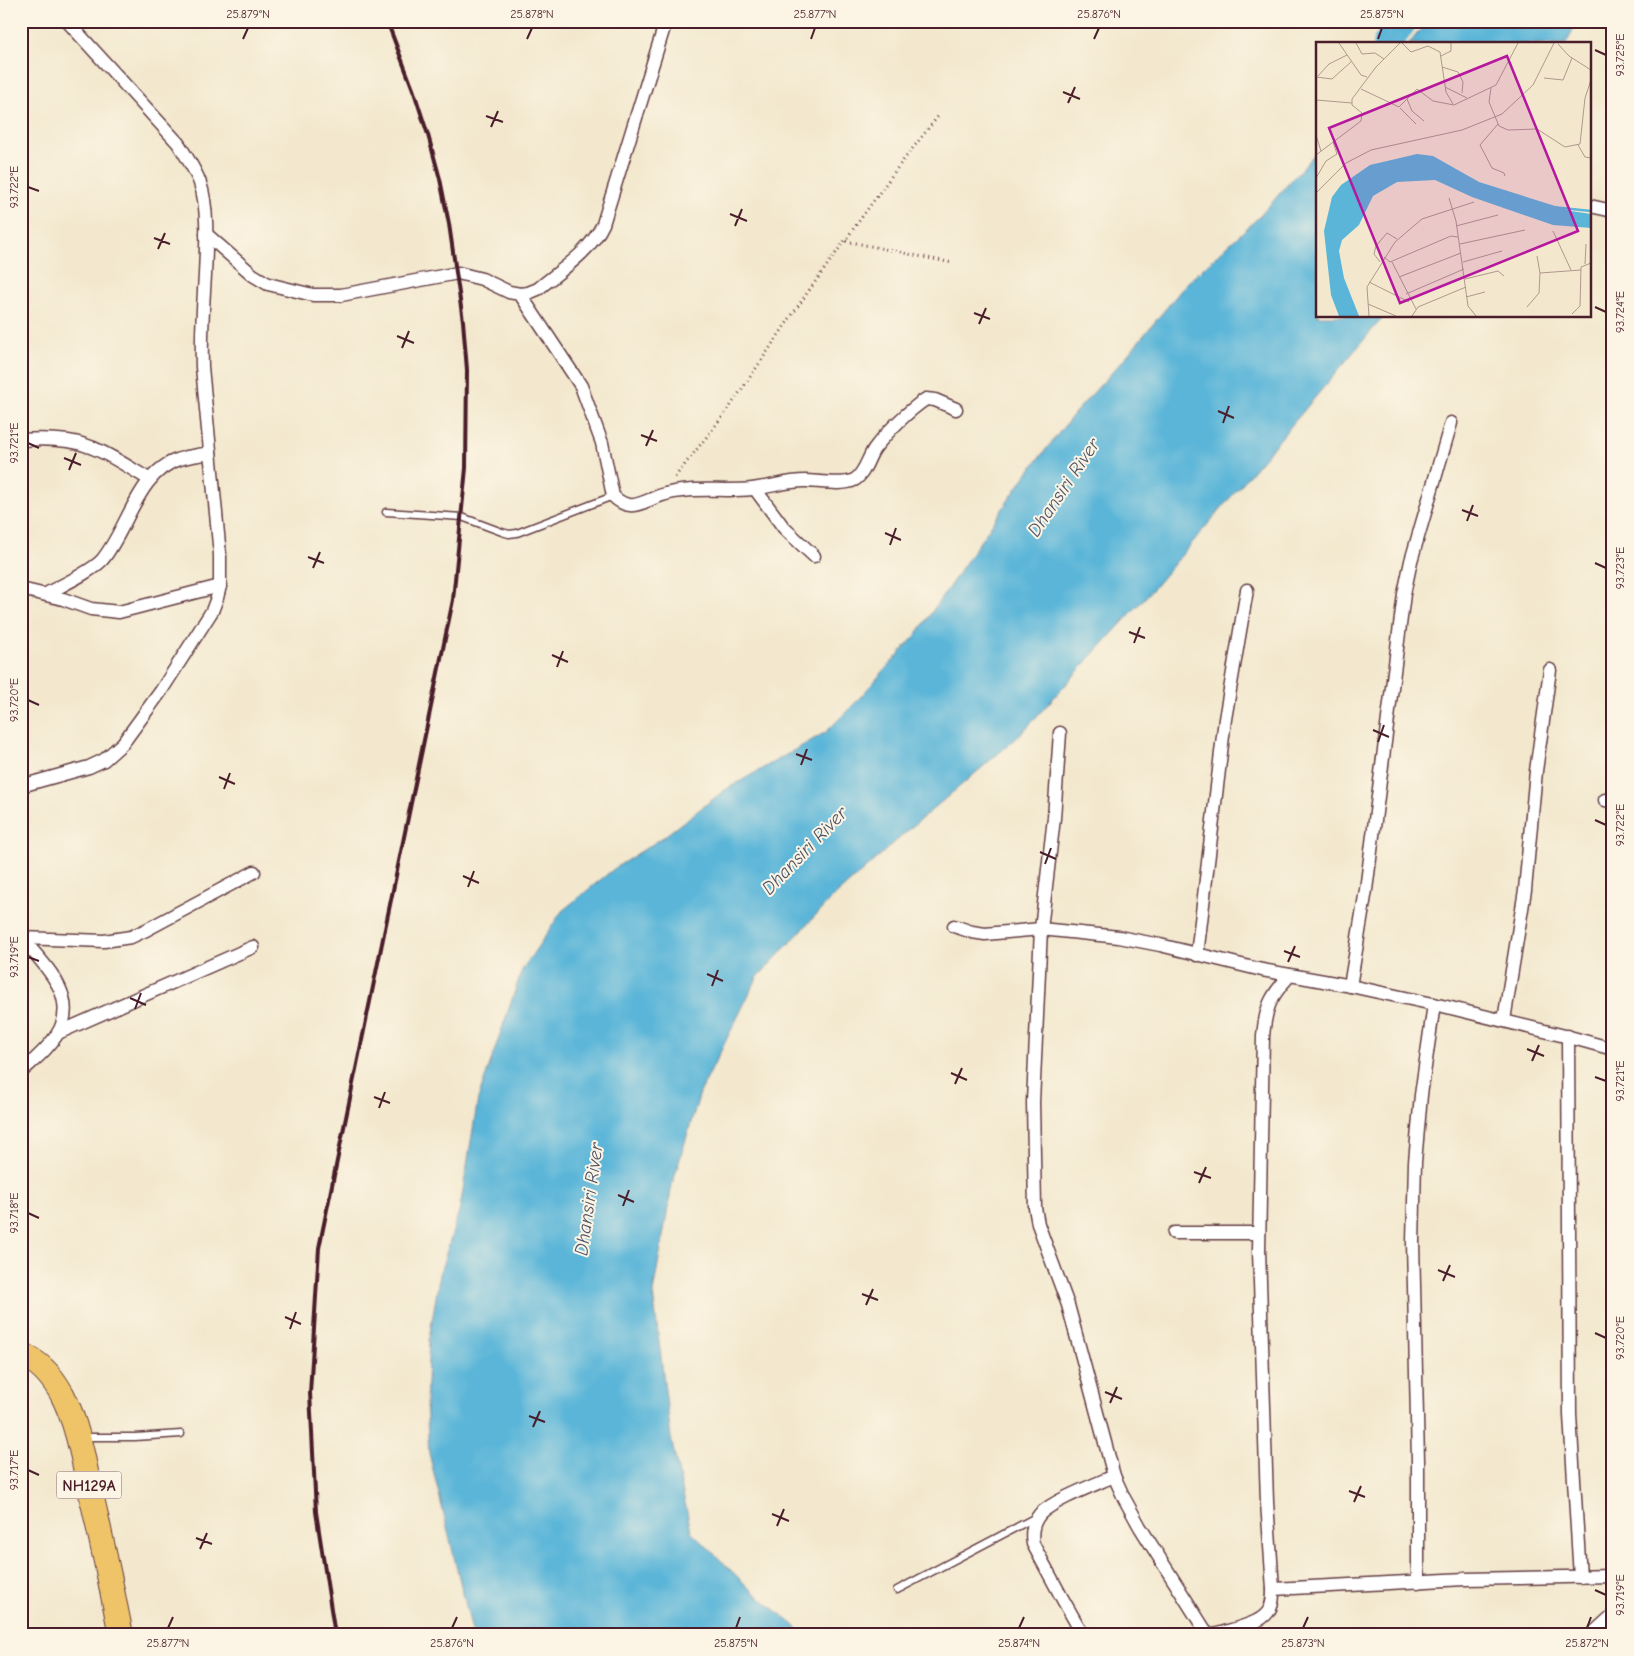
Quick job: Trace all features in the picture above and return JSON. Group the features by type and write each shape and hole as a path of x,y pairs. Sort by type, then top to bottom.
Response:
{"highway":[{"name":"NH129A","path":"21,1355 41,1367 53,1379 72,1417 102,1543 121,1635"}],"street":[{"path":"21,786 89,768 104,760 123,743 161,691 205,622 218,598 220,586 220,555 202,367 201,336 206,234 201,184 178,143 67,21"},
{"path":"206,234 253,275 268,284 313,295 341,295 458,272 482,279 509,292 528,294 590,245 598,236 666,21"},
{"path":"1592,206 1613,211"},
{"path":"520,294 581,386 602,443 613,496 619,502 626,504 638,505 661,496 683,492 755,488 795,482 850,482 858,476 873,450 883,438 926,398 956,409"},
{"path":"1350,986 1366,890 1404,594 1451,423"},
{"path":"21,440 46,439 83,444 103,452 149,479"},
{"path":"46,594 100,562 116,541 149,479 155,472 179,459 210,453"},
{"path":"755,488 784,528 814,556"},
{"path":"21,589 46,594 92,609 119,612 220,586"},
{"path":"1197,955 1225,720 1247,590"},
{"path":"1504,1020 1525,890 1536,770 1550,670"},
{"path":"1060,733 1054,818 1040,929 1033,1102 1035,1208 1038,1224 1068,1305 1114,1476 1140,1526 1208,1635"},
{"path":"21,938 104,941 132,937 254,872"},
{"path":"954,926 985,934 1040,929 1119,937 1290,975 1434,1004 1568,1036 1613,1049"},
{"path":"21,938 57,982 64,995 66,1008 64,1020 49,1046 21,1072"},
{"path":"58,1033 253,948"},
{"path":"1214,1635 1262,1619 1269,1611 1273,1601 1267,1502 1259,1233 1265,1016 1269,1003 1276,991 1290,975"},
{"path":"1418,1582 1418,1461 1413,1242 1415,1171 1421,1095 1434,1004"},
{"path":"1568,1036 1570,1415 1580,1577"},
{"path":"1174,1233 1259,1233"},
{"path":"1083,1635 1033,1544 1033,1527 1039,1515 1052,1505 1114,1476"},
{"path":"1273,1589 1613,1576"},
{"path":"1591,1635 1613,1616"}],"lane":[{"path":"386,512 462,517 483,526 509,534 517,534 613,496"},
{"path":"78,1438 182,1434"},
{"path":"897,1590 1039,1515"}],"path":[{"path":"661,496 727,411 805,296 898,167 939,115"},
{"path":"846,241 952,263"}],"water":[{"path":"1427,21 1578,21 1567,42 1411,42"},
{"name":"Dhansiri River","path":"1316,152 1316,318 1382,318 1153,589 1018,737 913,826 830,900 757,978 700,1093 672,1185 653,1293 671,1438 691,1531 749,1588 795,1626 803,1635 473,1635 429,1453 426,1403 429,1339 440,1273 460,1208 478,1099 522,970 562,911 615,868 662,838 725,790 826,732 856,702 916,635 1025,476 1073,415 1125,358 1187,283 1260,216"}],"waterway":[{"name":"Dhansiri River","path":"1388,42 1403,21"}],"railway":[{"path":"335,1635 316,1512 310,1393 319,1248 453,600 466,468 467,370 463,321 449,224 440,179 428,135 387,21"}]}
